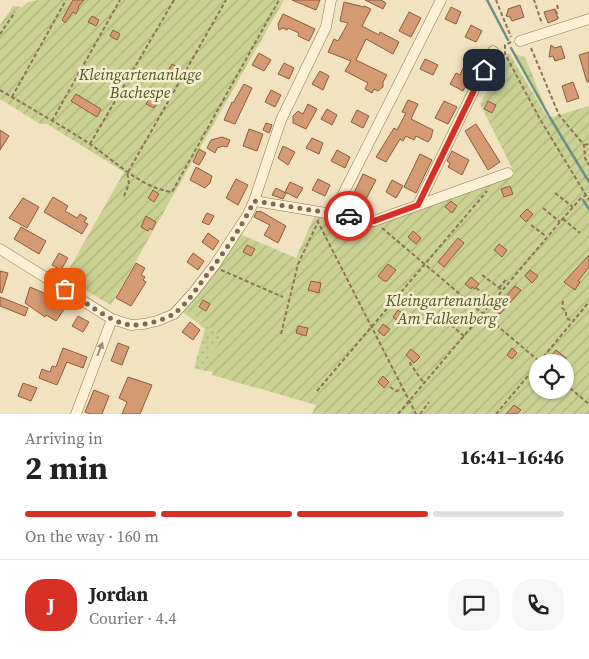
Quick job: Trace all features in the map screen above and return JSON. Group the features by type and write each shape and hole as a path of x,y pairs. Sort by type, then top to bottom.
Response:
{"street":[{"path":"0,249 112,318 131,325 157,321 174,314 188,300 214,266 247,216 254,201 281,120 326,27 331,0"},
{"path":"333,214 441,0"},
{"path":"520,40 589,19"},
{"path":"418,205 493,51"},
{"path":"254,201 319,217 333,214 374,221 508,173"},
{"path":"76,414 112,318"}],"path":[{"path":"12,98 66,0"},
{"path":"52,121 120,0"},
{"path":"90,144 174,0"},
{"path":"124,196 129,184 128,172 226,0"},
{"path":"0,90 90,144 128,172 160,191 172,192 279,0"},
{"path":"496,0 520,40 559,115 584,145 585,158 589,165"},
{"path":"533,0 544,29"},
{"path":"557,5 558,9 556,11 559,23"},
{"path":"0,34 15,12"},
{"path":"520,40 505,45 505,54 541,121 589,200"},
{"path":"584,145 589,144"},
{"path":"317,392 488,190 490,186 486,182"},
{"path":"555,193 573,206"},
{"path":"398,414 573,206 586,195"},
{"path":"543,208 560,222"},
{"path":"319,217 372,326 418,414 429,402"},
{"path":"281,334 298,264 319,217"},
{"path":"563,219 580,233"},
{"path":"374,221 529,354"},
{"path":"531,225 547,237"},
{"path":"214,266 283,297"},
{"path":"482,275 502,290"},
{"path":"499,288 507,278"},
{"path":"476,288 494,300"},
{"path":"563,301 562,308 566,311 566,318 572,322"},
{"path":"546,354 589,302"},
{"path":"446,322 464,336"},
{"path":"410,362 424,383"},
{"path":"496,414 529,375"},
{"path":"390,387 396,391 404,389"},
{"path":"574,392 589,404"}],"green space":[{"name":"Kleingartenanlage Bachespe","path":"38,0 284,0 111,305 64,278 124,172 47,124 40,124 0,99 0,25 13,6 22,7 28,2"},
{"name":"Kleingartenanlage Am Falkenberg","path":"509,53 548,118 589,106 589,414 312,414 316,405 212,375 213,372 201,370 222,337 185,309 240,234 296,258 315,215 368,224 500,181 515,174 480,104"},
{"path":"514,54 525,57 549,116"},
{"path":"185,309 222,337 201,370 194,368 205,329 182,311"}],"building":[{"path":"73,0 84,0 78,7 76,14 73,12 65,23 62,20"},
{"path":"292,0 320,0 316,10"},
{"path":"365,0 381,0 386,3 383,9"},
{"path":"344,2 371,9 362,26 379,35 380,32 399,42 393,54 366,39 356,60 387,75 383,82 383,87 378,91 374,89 372,93 365,89 368,83 345,71 351,61 328,52 334,39 338,41 348,23 340,21"},
{"path":"520,5 524,17 512,21 510,17 506,16 508,9"},
{"path":"451,7 461,12 456,24 445,19"},
{"path":"555,9 558,19 548,23 544,12"},
{"path":"409,12 421,18 411,37 399,31"},
{"path":"283,14 315,29 309,41 298,36 299,33 288,28 287,30 283,28 279,30 278,24"},
{"path":"92,16 99,20 96,26 88,22"},
{"path":"471,25 482,31 476,42 465,37"},
{"path":"113,30 120,34 117,40 110,36"},
{"path":"551,45 555,48 561,46 565,58 555,61 553,56 549,57"},
{"path":"471,50 482,55 463,91 450,84 456,73 460,75"},
{"path":"589,52 589,82 587,82 579,55"},
{"path":"259,53 271,60 264,71 252,65"},
{"path":"425,59 438,65 433,75 420,69"},
{"path":"284,63 294,68 289,79 278,74"},
{"path":"172,64 179,68 175,76 167,73"},
{"path":"320,71 329,76 323,90 312,84"},
{"path":"573,82 579,98 567,102 562,86"},
{"path":"244,84 252,88 235,124 224,120 232,102"},
{"path":"271,90 281,95 275,107 265,102"},
{"path":"76,94 101,109 97,117 71,101"},
{"path":"150,97 157,102 154,108 146,104"},
{"path":"408,100 418,104 411,119 433,130 431,138 428,142 416,136 414,140 406,136 403,141 400,139 386,162 376,157 394,128 397,130 406,113 402,112"},
{"path":"444,101 457,107 448,124 435,118"},
{"path":"488,101 496,105 492,113 484,109"},
{"path":"308,104 317,109 306,129 293,123 293,116 298,111 303,114"},
{"path":"327,109 337,115 332,125 321,119"},
{"path":"357,110 369,116 363,128 351,122"},
{"path":"266,123 272,125 269,133 263,130"},
{"path":"476,124 500,162 488,170 465,131"},
{"path":"249,129 263,134 257,151 243,146"},
{"path":"0,130 9,136 0,150"},
{"path":"222,137 230,140 227,147 217,148 215,153 207,148 211,140"},
{"path":"312,138 323,143 319,154 306,148"},
{"path":"283,146 295,152 288,165 278,158"},
{"path":"199,149 206,153 199,165 193,162"},
{"path":"337,150 350,157 345,168 331,161"},
{"path":"452,151 469,160 462,175 448,167 450,163 447,161"},
{"path":"420,154 432,160 416,193 404,187"},
{"path":"196,167 212,176 210,183 205,188 190,180"},
{"path":"363,174 376,180 366,199 354,193"},
{"path":"236,179 248,185 238,205 226,198"},
{"path":"318,179 330,185 325,196 312,190"},
{"path":"392,180 403,186 396,198 386,192"},
{"path":"290,182 303,188 297,198 285,192"},
{"path":"510,186 513,194 504,197 501,189"},
{"path":"276,188 286,193 283,199 272,195"},
{"path":"153,190 159,194 154,202 148,198"},
{"path":"53,197 68,206 65,211 77,218 80,214 87,218 84,222 88,224 82,234 44,212"},
{"path":"23,198 39,207 27,228 9,218"},
{"path":"451,201 457,206 452,213 445,207"},
{"path":"527,209 533,214 526,222 520,216"},
{"path":"257,211 286,226 278,243 264,235 270,225 254,217"},
{"path":"207,213 214,216 209,225 202,222"},
{"path":"146,216 156,222 152,230 150,228 148,231 141,227"},
{"path":"21,227 46,241 39,254 14,239"},
{"path":"413,231 421,238 416,244 408,237"},
{"path":"208,233 219,241 213,250 202,242"},
{"path":"458,238 464,243 444,267 438,262"},
{"path":"499,244 507,250 502,257 494,250"},
{"path":"247,245 255,249 251,256 243,252"},
{"path":"59,253 68,258 61,270 52,265"},
{"path":"193,253 204,261 198,270 187,262"},
{"path":"589,255 589,267 578,281 580,282 575,290 564,282"},
{"path":"136,263 145,268 141,275 145,277 143,280 146,282 131,306 116,298"},
{"path":"388,264 396,270 387,281 384,281 378,276"},
{"path":"530,270 538,276 532,283 525,276"},
{"path":"0,271 8,273 2,293 0,292"},
{"path":"471,277 479,284 475,289 472,287 471,289 465,284"},
{"path":"311,281 321,283 319,293 308,290"},
{"path":"515,286 521,290 500,314 494,310"},
{"path":"30,287 44,293 65,308 56,321 46,315 45,317 25,303"},
{"path":"0,297 28,308 25,316 0,306"},
{"path":"203,300 210,304 206,311 199,307"},
{"path":"398,310 404,315 398,321 393,317"},
{"path":"78,316 89,322 83,332 72,326"},
{"path":"190,322 200,330 193,340 182,332"},
{"path":"383,324 390,329 384,336 378,331"},
{"path":"298,326 308,328 306,336 296,333"},
{"path":"118,343 129,347 122,365 111,361"},
{"path":"63,348 87,357 83,368 67,362 57,385 39,378 42,369 50,372 52,366 56,367"},
{"path":"512,348 517,353 512,359 507,355"},
{"path":"411,349 420,357 414,363 406,355"},
{"path":"556,350 561,354 553,354"},
{"path":"383,376 389,382 384,388 378,382"},
{"path":"128,377 152,385 140,414 122,414 127,402 119,398"},
{"path":"23,383 37,388 31,401 18,396"},
{"path":"94,390 109,396 102,414 85,412"},
{"path":"514,405 521,410 517,414 506,414"}],"waterway":[{"path":"487,0 508,40"},
{"path":"511,48 589,182"},
{"path":"583,200 589,209"}],"way so far":[{"path":"65,289 112,318 131,325 157,321 174,314 193,293 214,266 247,216 254,201 349,216"}],"route":[{"path":"349,216 374,221 418,205 484,70"}]}
